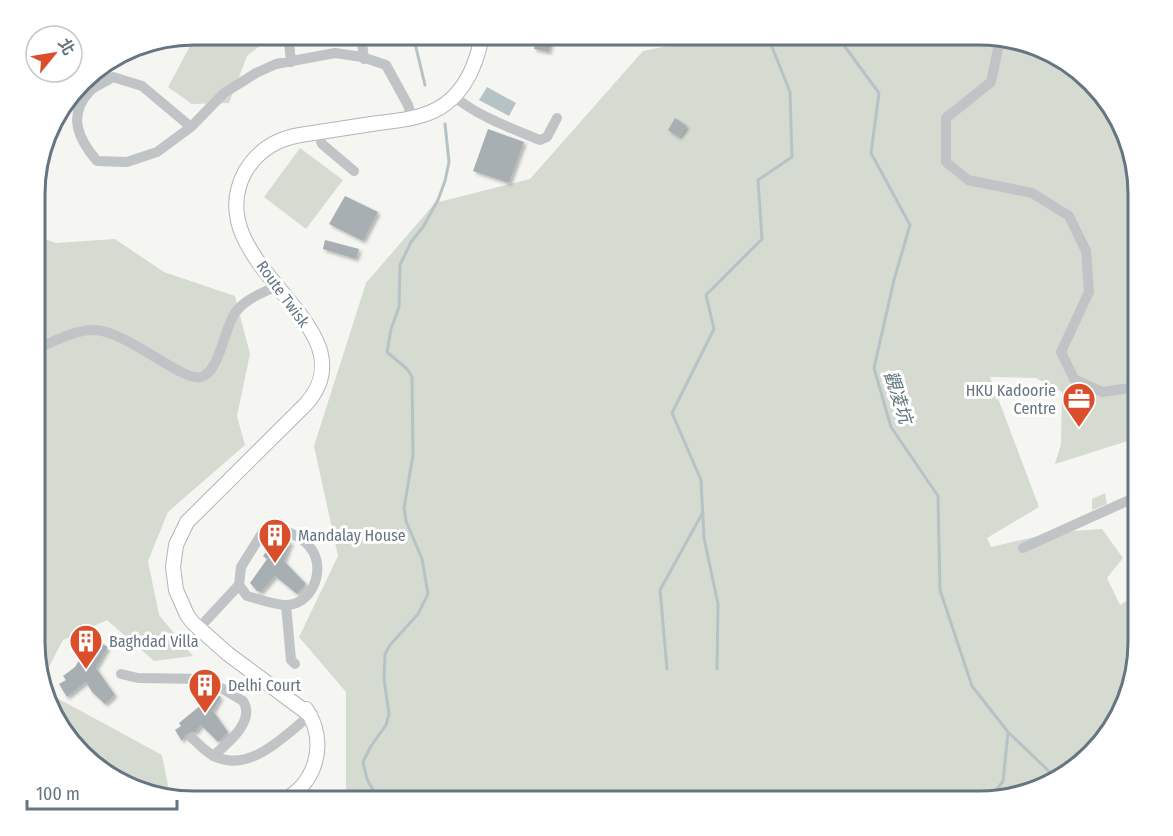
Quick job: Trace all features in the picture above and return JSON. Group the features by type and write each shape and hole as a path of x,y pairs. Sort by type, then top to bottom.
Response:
{"main road":[{"name":"Route Twisk","path":"295,791 303,785 315,765 317,738 310,715 298,699 232,650 218,644 199,628 181,605 174,582 173,559 181,533 196,511 306,404 322,380 323,358 320,346 248,245 238,226 236,208 240,184 253,160 269,147 288,138 412,118 430,113 455,97 473,68 479,45"}],"lane":[{"path":"289,45 291,62"},
{"path":"362,45 364,59"},
{"path":"998,46 991,82 946,118 946,162 968,180 1032,193 1069,216 1086,251 1089,292 1061,352 1074,379 1102,392 1128,388"},
{"path":"191,127 142,86 113,77 89,91 80,108 77,126 83,144 97,161 127,162 157,152 191,127 224,93 256,73 276,64 335,53 386,65 408,105 412,118"},
{"path":"455,97 485,117 540,140 547,137 557,118"},
{"path":"318,132 322,144 354,171"},
{"path":"45,346 83,331 102,331 124,338 186,375 200,377 208,374 213,367 236,310 251,298 277,286"},
{"path":"1023,548 1128,501"},
{"path":"199,628 239,585 241,567 264,530 272,526 299,537 312,550 320,569 315,583 304,598 286,605 247,596 239,585"},
{"path":"286,605 291,660 295,664"},
{"path":"121,674 138,678 206,679 243,700 246,705 244,722 213,756"},
{"path":"192,738 213,756 233,762 252,757 273,745 310,715"}],"shaded area":[{"path":"189,45 261,45 247,56 229,103 192,104 168,87"},
{"path":"673,45 989,45 1017,50 1053,65 1070,76 1091,96 1108,120 1123,156 1128,184 1128,441 1055,464 1061,444 1062,392 1036,378 990,377 1039,507 987,538 991,547 1056,532 1102,529 1123,558 1107,578 1120,605 1128,600 1128,652 1117,699 1097,733 1084,747 1070,760 1045,776 1027,783 989,791 346,791 346,692 299,637 338,556 314,446 366,283 435,203 530,179 643,51"},
{"path":"487,87 516,103 509,116 479,100"},
{"path":"300,148 343,180 306,229 264,197"},
{"path":"45,239 56,243 115,239 164,272 235,296 250,354 237,416 245,445 168,512 148,561 159,615 193,656 154,661 107,620 63,640 48,669 45,652"},
{"path":"1105,493 1107,504 1092,510 1092,499"},
{"path":"55,697 162,755 169,789 128,776 103,760 82,740 70,725"}],"building":[{"path":"535,45 550,45 549,52 534,49"},
{"path":"675,118 687,126 679,137 668,130"},
{"path":"488,129 524,142 509,183 473,171"},
{"path":"345,196 378,212 363,241 329,224"},
{"path":"325,240 359,249 356,259 323,249"},
{"name":"Mandalay House","path":"277,536 291,542 284,561 306,584 297,594 275,576 261,592 250,583 267,559 263,556 268,549 272,551"},
{"name":"Baghdad Villa","path":"96,640 108,647 96,668 115,695 105,704 92,692 86,682 67,697 59,684 66,680 63,676 75,667 83,654 86,656"},
{"name":"Delhi Court","path":"209,690 221,697 213,711 228,732 218,742 201,725 196,732 187,733 182,741 175,730 181,726 179,723 201,705"}],"waterway":[{"path":"415,45 425,85"},
{"path":"717,669 718,604 704,538 701,480 672,413 714,329 706,295 762,239 758,180 792,157 790,92 772,45"},
{"name":"觀凌坑","path":"844,45 879,93 871,153 910,225 894,280 874,368 891,427 938,496 940,590 972,686 1008,732 1050,773"},
{"path":"374,791 367,779 363,762 386,725 389,714 384,679 385,654 390,645 418,614 428,594 422,559 406,521 404,508 413,455 412,377 407,369 387,352 391,329 399,307 400,265 411,242 423,227 438,200 445,181 449,162 445,124"},
{"path":"667,669 660,590 702,514"},
{"path":"997,790 1003,781 1008,733"}],"place":[{"name":"HKU Kadoorie Centre","path":"1079,428"},
{"name":"Mandalay House","path":"275,564"},
{"name":"Baghdad Villa","path":"86,670"},
{"name":"Delhi Court","path":"205,714"}]}
